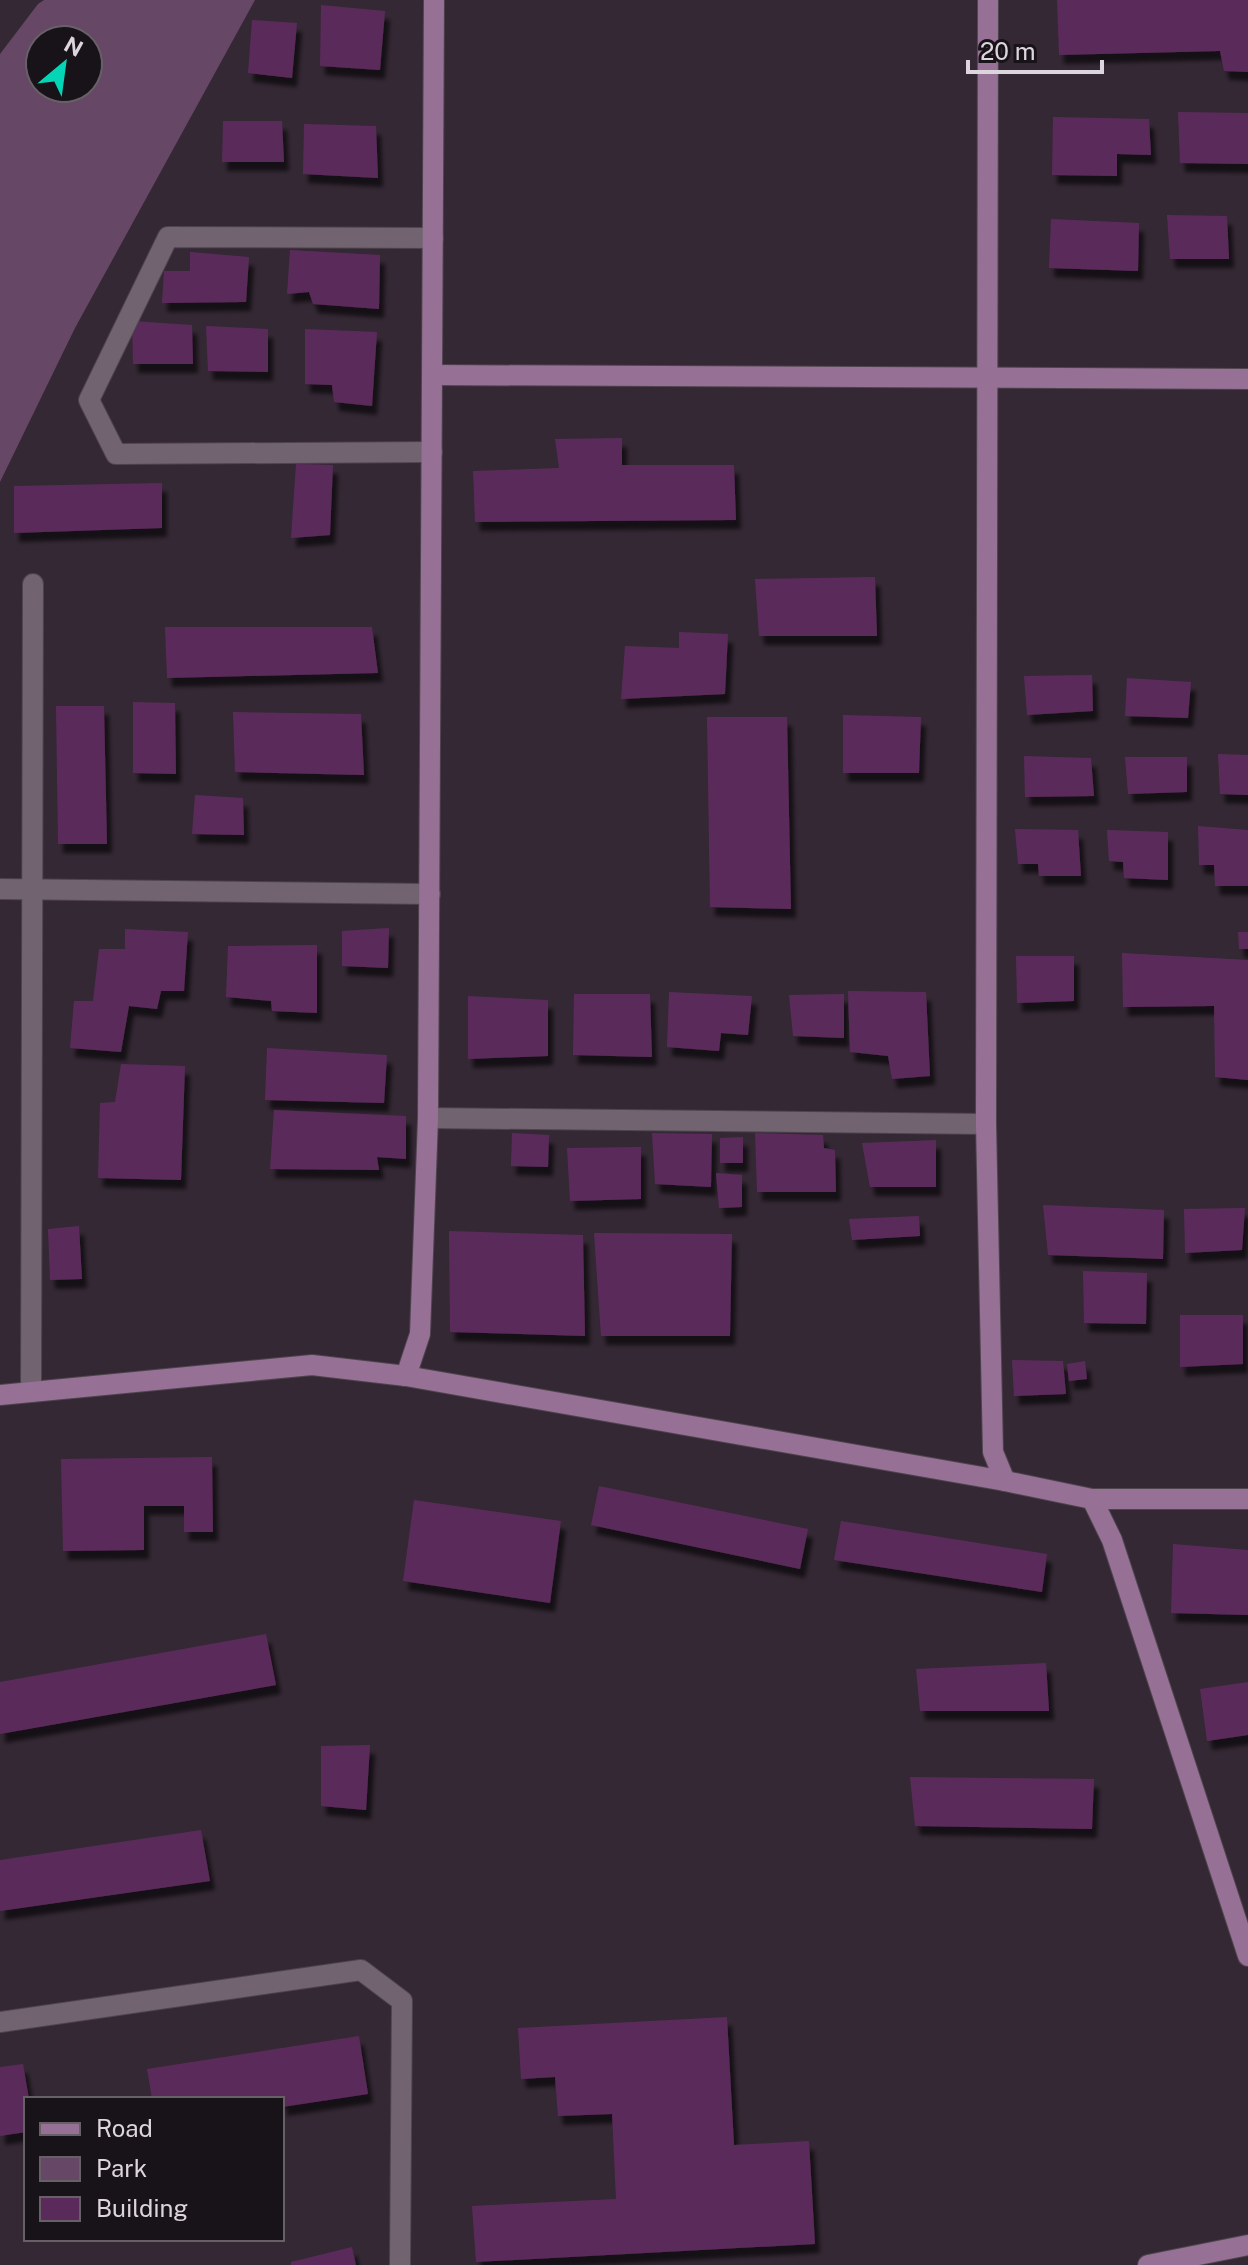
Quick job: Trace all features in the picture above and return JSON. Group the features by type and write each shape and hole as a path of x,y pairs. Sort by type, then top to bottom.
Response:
{"street":[{"path":"406,1376 420,1334 428,1118 434,0"},
{"path":"988,0 986,1124 993,1452 1005,1481"},
{"path":"432,452 116,454 89,400 168,237 433,238"},
{"path":"433,375 1248,379"},
{"path":"31,1392 33,584"},
{"path":"0,889 430,894"},
{"path":"428,1118 986,1124"},
{"path":"0,1395 312,1365 406,1376 1092,1499 1248,1499"},
{"path":"1092,1499 1112,1540 1248,1956"},
{"path":"0,2022 361,1970 402,2001 400,2265"},
{"path":"1148,2265 1248,2245"}],"green space":[{"path":"44,0 255,0 75,328 0,482 0,54 38,4"}],"building":[{"path":"1057,0 1248,0 1248,72 1224,71 1220,51 1059,55"},
{"path":"321,5 385,11 380,70 320,66"},
{"path":"252,20 297,23 292,78 248,73"},
{"path":"1178,112 1248,113 1248,164 1180,163"},
{"path":"1053,117 1149,119 1151,155 1117,154 1117,176 1052,175"},
{"path":"223,121 282,121 284,162 222,162"},
{"path":"304,124 376,126 378,178 303,174"},
{"path":"1167,215 1227,216 1229,259 1170,259"},
{"path":"1051,219 1139,223 1138,271 1049,268"},
{"path":"290,250 380,255 379,309 313,304 309,292 287,294"},
{"path":"190,252 249,257 246,302 162,303 164,271 190,271"},
{"path":"132,321 192,325 193,364 133,364"},
{"path":"206,326 268,329 268,372 208,371"},
{"path":"305,329 377,332 372,406 334,402 332,385 305,384"},
{"path":"622,438 622,465 734,465 736,520 475,522 473,471 559,468 555,439"},
{"path":"296,464 333,465 330,535 291,538"},
{"path":"162,483 162,528 14,533 14,486"},
{"path":"875,577 877,636 759,636 755,579"},
{"path":"165,627 372,627 378,673 167,678"},
{"path":"679,632 728,634 725,694 621,699 625,646 679,648"},
{"path":"1092,675 1093,711 1027,715 1024,676"},
{"path":"1127,678 1191,682 1188,718 1125,716"},
{"path":"133,702 175,703 176,774 133,773"},
{"path":"56,706 104,706 107,844 58,844"},
{"path":"233,712 361,714 364,775 235,772"},
{"path":"843,715 921,717 919,773 843,773"},
{"path":"707,717 787,717 791,909 710,907"},
{"path":"1218,754 1248,755 1248,795 1220,794"},
{"path":"1024,756 1091,758 1094,796 1025,797"},
{"path":"1125,757 1187,757 1187,792 1128,794"},
{"path":"195,795 243,798 244,835 192,834"},
{"path":"1198,826 1248,830 1248,886 1215,886 1214,865 1199,865"},
{"path":"1015,829 1078,830 1081,876 1039,876 1038,864 1018,864"},
{"path":"1107,830 1168,832 1168,880 1124,878 1123,862 1109,861"},
{"path":"389,928 388,968 342,966 342,931"},
{"path":"125,929 188,932 184,991 161,991 157,1009 129,1006 121,1052 70,1048 74,1001 93,1001 99,949 125,949"},
{"path":"1238,932 1248,932 1248,949 1239,949"},
{"path":"317,945 317,1013 272,1011 271,1001 226,997 228,946"},
{"path":"1122,953 1248,960 1248,1080 1215,1077 1214,1006 1123,1007"},
{"path":"1016,956 1074,956 1074,1001 1017,1003"},
{"path":"848,991 926,992 930,1076 892,1079 888,1056 850,1052"},
{"path":"669,992 752,996 748,1035 721,1033 719,1051 667,1047"},
{"path":"574,994 650,994 652,1057 573,1055"},
{"path":"844,994 844,1038 793,1036 789,995"},
{"path":"468,996 548,1000 548,1056 468,1059"},
{"path":"267,1048 387,1055 384,1103 265,1100"},
{"path":"121,1064 185,1066 181,1180 98,1178 100,1103 115,1102"},
{"path":"274,1110 406,1116 406,1159 377,1157 379,1170 270,1169"},
{"path":"512,1133 549,1135 548,1167 511,1166"},
{"path":"652,1133 712,1134 711,1187 655,1184"},
{"path":"755,1133 823,1135 824,1148 835,1150 836,1192 757,1192"},
{"path":"743,1137 743,1163 720,1163 720,1138"},
{"path":"936,1140 936,1187 870,1187 862,1143"},
{"path":"641,1147 641,1199 570,1201 567,1148"},
{"path":"716,1173 742,1175 742,1207 719,1208"},
{"path":"1043,1205 1164,1210 1163,1259 1048,1255"},
{"path":"1245,1208 1242,1250 1185,1253 1184,1209"},
{"path":"919,1216 920,1236 852,1240 849,1219"},
{"path":"79,1226 82,1279 50,1280 48,1229"},
{"path":"449,1231 583,1235 585,1336 450,1332"},
{"path":"594,1233 732,1234 730,1336 601,1336"},
{"path":"1083,1271 1147,1273 1146,1324 1084,1323"},
{"path":"1180,1315 1243,1315 1243,1364 1180,1367"},
{"path":"1012,1360 1063,1361 1066,1394 1014,1396"},
{"path":"1085,1361 1087,1379 1069,1381 1067,1364"},
{"path":"212,1457 213,1532 184,1532 184,1506 144,1506 144,1550 63,1551 61,1459"},
{"path":"599,1486 808,1529 800,1569 591,1525"},
{"path":"414,1500 561,1521 550,1603 403,1581"},
{"path":"841,1521 1047,1554 1042,1592 834,1560"},
{"path":"1173,1544 1248,1550 1248,1615 1171,1613"},
{"path":"266,1634 276,1685 0,1734 0,1682"},
{"path":"1046,1663 1049,1711 920,1711 916,1669"},
{"path":"1248,1682 1248,1735 1207,1741 1200,1689"},
{"path":"370,1745 366,1810 321,1806 321,1746"},
{"path":"910,1777 1094,1779 1092,1829 915,1826"},
{"path":"201,1830 210,1881 0,1911 0,1860"},
{"path":"727,2017 734,2145 809,2141 815,2244 476,2262 472,2206 616,2199 612,2114 558,2116 555,2077 521,2079 518,2028"},
{"path":"359,2036 368,2094 284,2107 284,2097 152,2097 147,2069"},
{"path":"23,2064 29,2097 24,2097 24,2132 0,2136 0,2067"},
{"path":"352,2247 356,2265 291,2265 291,2262"}]}
